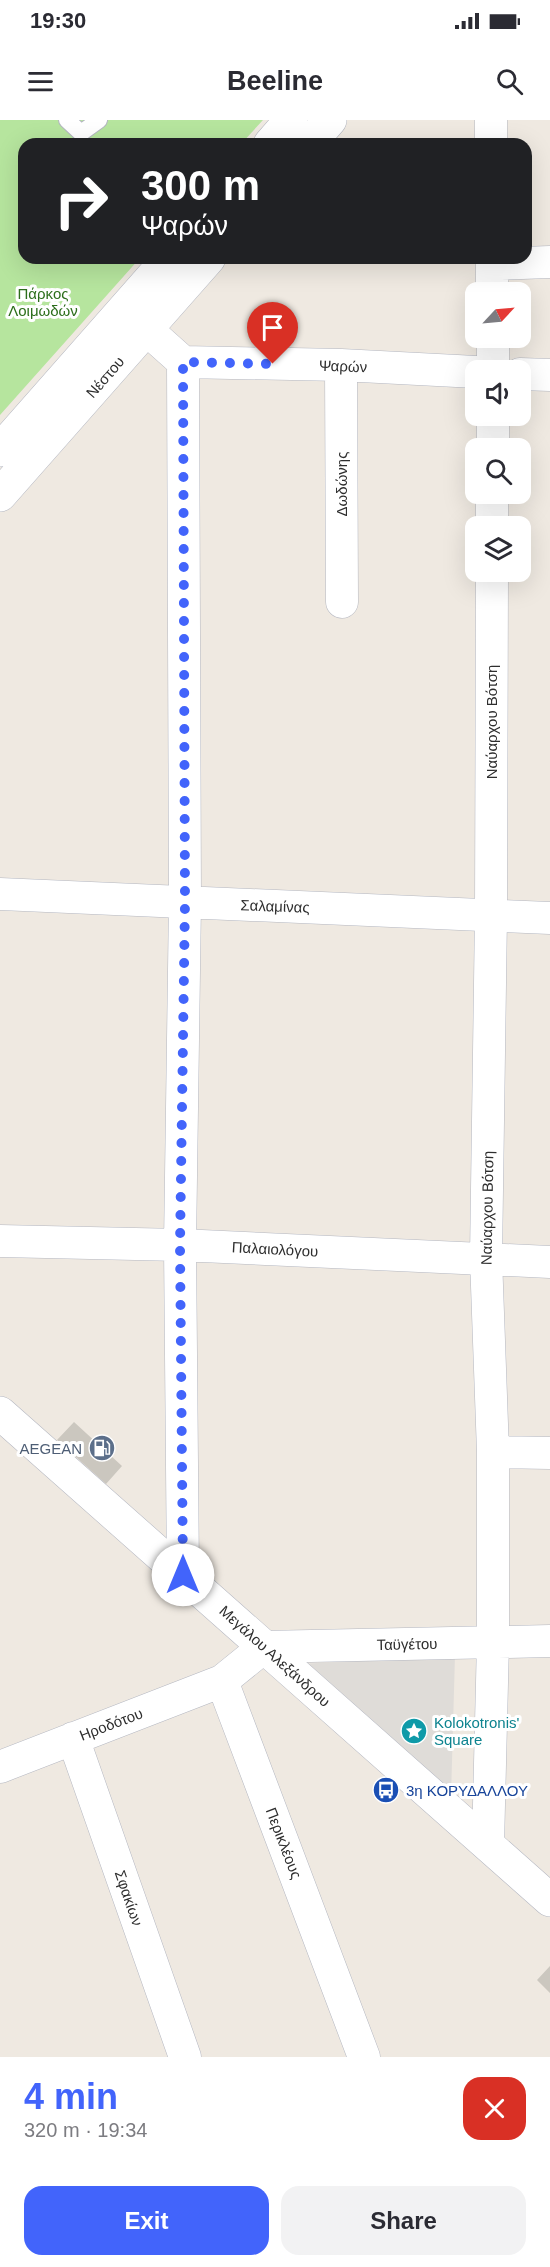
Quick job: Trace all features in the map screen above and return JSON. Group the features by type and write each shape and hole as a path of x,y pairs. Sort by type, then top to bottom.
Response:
{"street":[{"path":"275,138 291,120"},
{"path":"314,138 330,120"},
{"path":"491,120 491,138"},
{"path":"492,272 550,262"},
{"name":"Νέστου","path":"0,495 135,320 166,264"},
{"name":"Νέστου","path":"0,450 135,320 202,264"},
{"path":"135,320 183,362 185,902 180,1245 183,1575"},
{"name":"Ψαρών","path":"183,362 341,365 465,371"},
{"name":"Δωδώνης","path":"341,365 342,602"},
{"path":"531,374 550,375"},
{"name":"Ναύαρχου Βότση","path":"488,1845 493,1642 494,1452 486,1258 491,915 492,582"},
{"name":"Σαλαμίνας","path":"0,894 550,918"},
{"name":"Παλαιολόγου","path":"0,1241 180,1245 550,1262"},
{"name":"Μεγάλου Αλεξάνδρου","path":"0,1413 550,1900"},
{"path":"494,1452 550,1453"},
{"name":"Ταϋγέτου","path":"264,1647 550,1641"},
{"path":"222,1681 264,1647"},
{"name":"Ηροδότου","path":"0,1767 222,1681"},
{"name":"Περικλέους","path":"222,1681 364,2057"},
{"name":"Σφακίων","path":"73,1738 185,2057"}],"lane":[{"path":"67,120 81,133 99,120"}],"green space":[{"name":"Πάρκος Λοιμωδών","path":"0,120 263,120 246,138 18,138 18,264 135,264 0,415"}],"shaded area":[{"name":"Kolokotronis' Square","path":"455,1655 451,1797 300,1664"}],"building":[{"path":"74,1422 122,1466 106,1484 57,1440"},
{"path":"550,1966 550,1993 537,1980"}],"place":[{"name":"AEGEAN","path":"102,1448"},
{"name":"Kolokotronis' Square","path":"414,1731"},
{"name":"3η ΚΟΡΥΔΑΛΛΟΥ","path":"386,1790"}],"route":[{"path":"183,1575 180,1245 185,902 183,362 273,364"}]}
